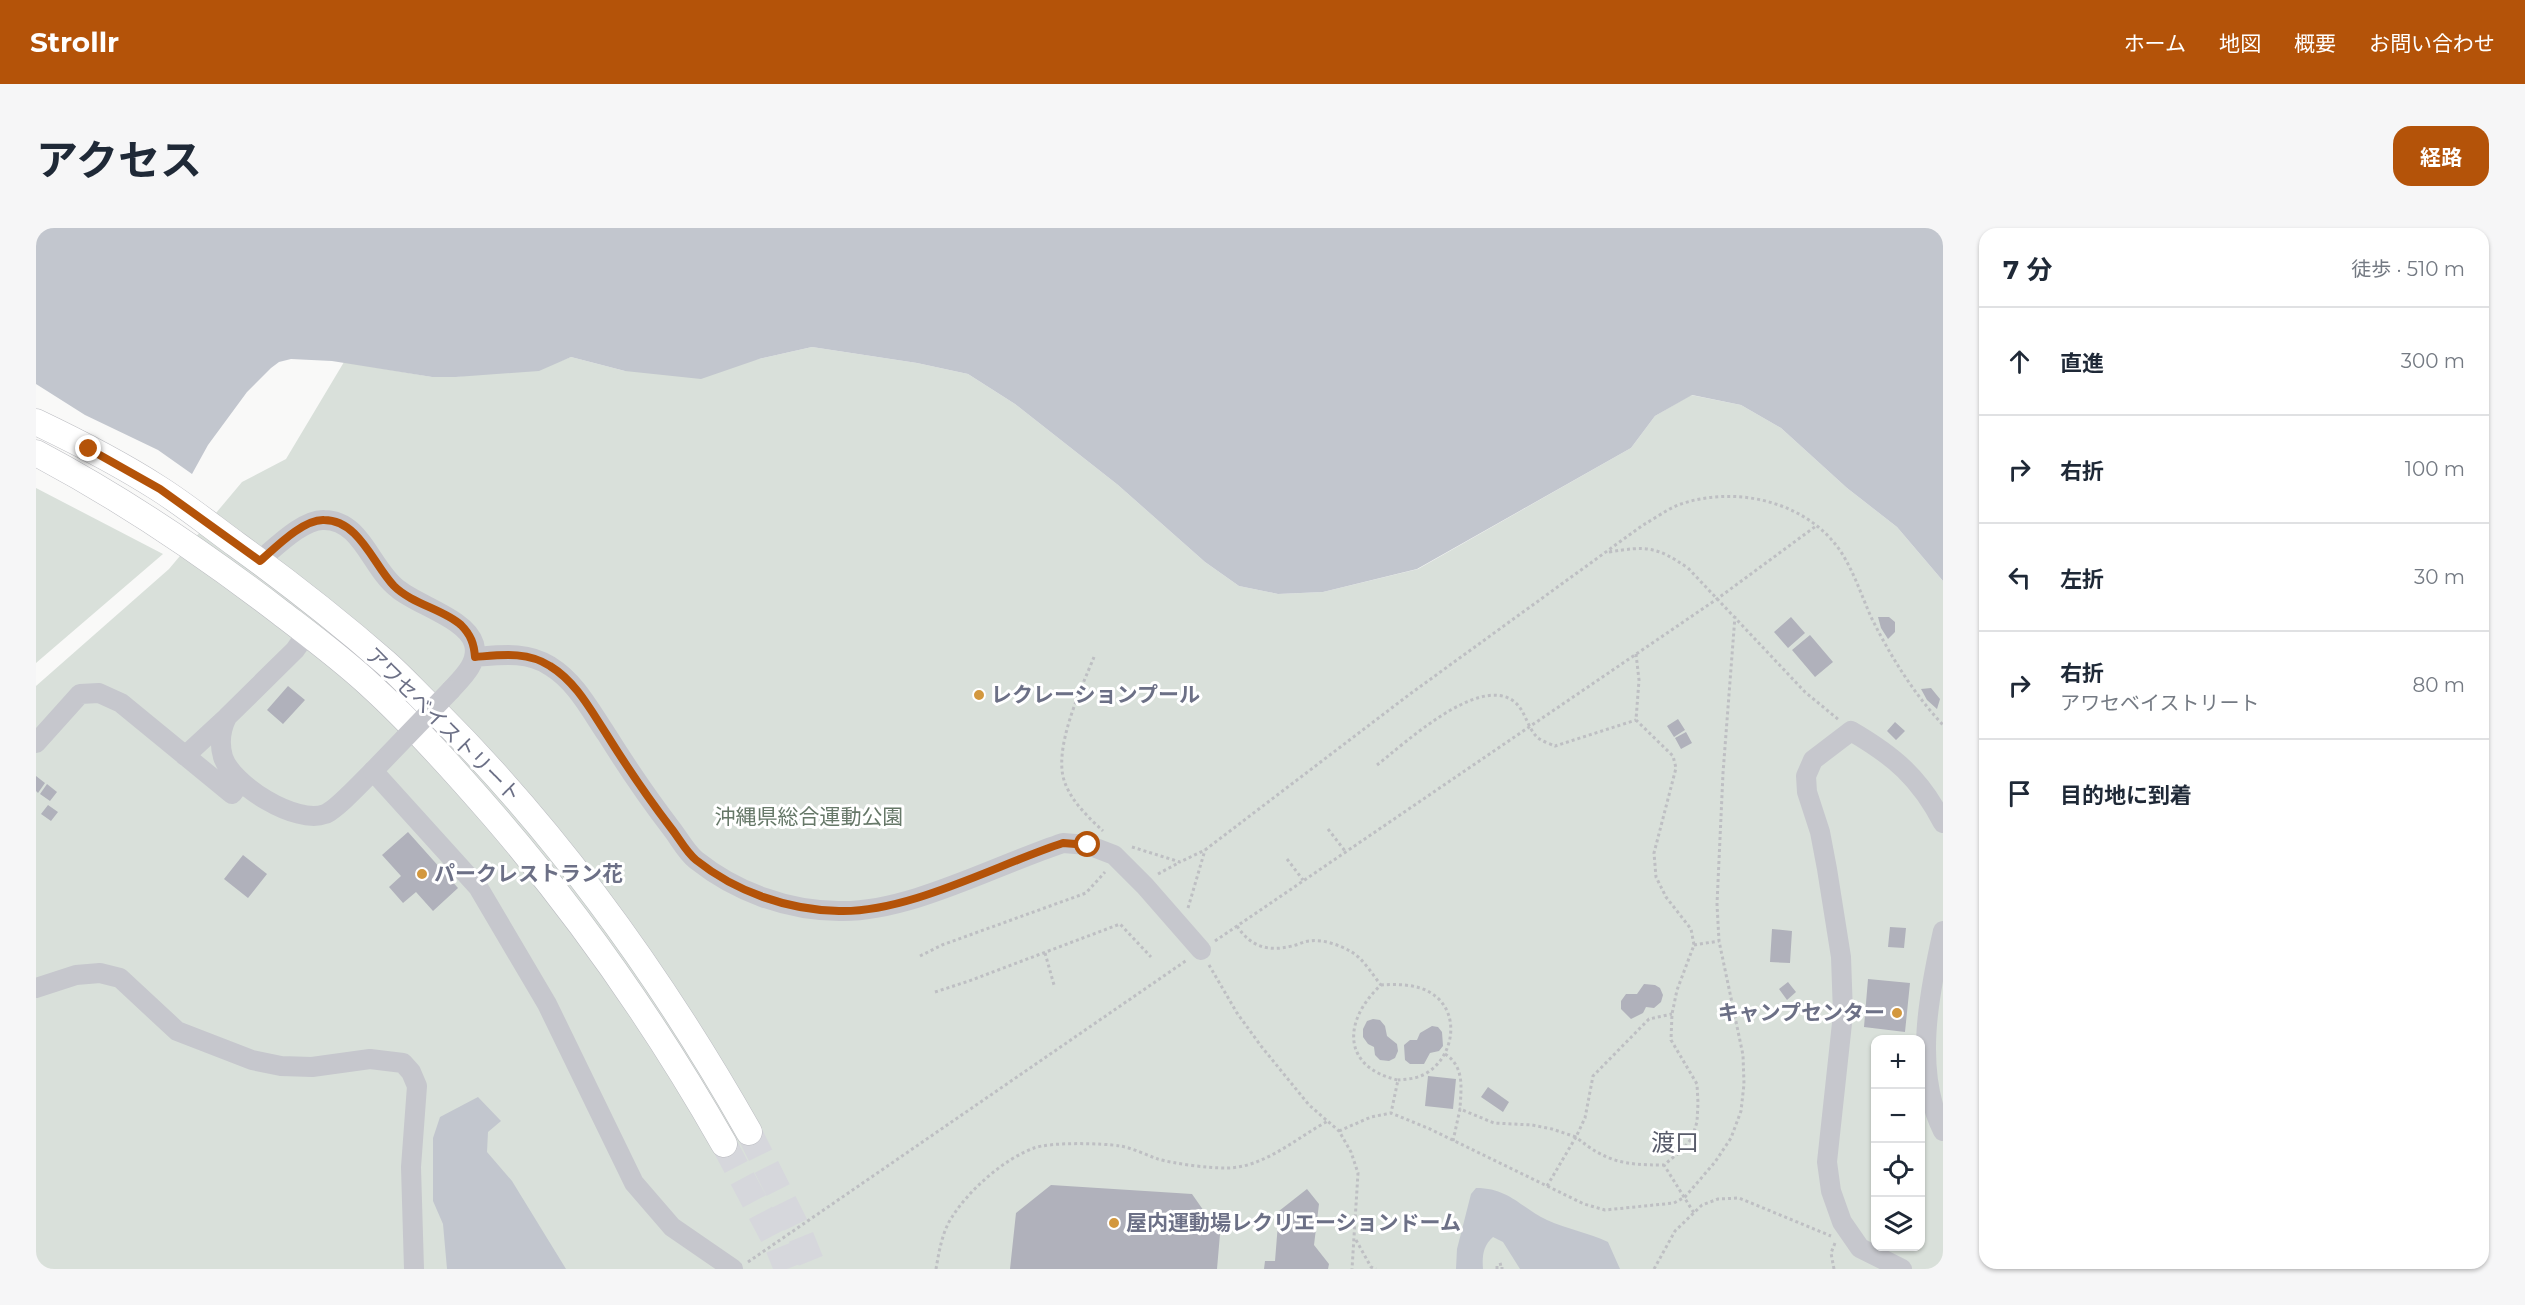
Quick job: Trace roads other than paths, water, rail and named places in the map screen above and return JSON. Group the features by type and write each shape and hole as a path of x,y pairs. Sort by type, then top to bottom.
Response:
{"main road":[{"name":"アワセベイストリート","path":"36,422 124,467 160,489 260,561 388,664 473,749 579,874 661,988 705,1055 749,1132"},
{"name":"アワセベイストリート","path":"36,453 144,514 236,578 370,685 450,765 556,889 639,1004 684,1072 724,1144"}],"lane":[{"path":"227,717 221,729 223,757 241,782 279,807 306,816 326,814 373,771 451,690 468,671 475,657 474,642 460,624 417,603 396,588 376,566 354,531 340,523 323,520 308,522 260,561"},
{"path":"185,756 295,650 307,633"},
{"path":"475,657 504,654 527,656 549,665 573,683 641,788 694,859 735,887 791,907 839,911 880,908 924,895 1063,843 1088,845 1114,855 1201,950"},
{"path":"36,743 80,694 99,693 121,704 232,794 241,782"},
{"path":"1902,1269 1860,1248 1842,1222 1831,1191 1827,1162 1843,1014 1841,957 1820,832 1807,792 1806,776 1813,760 1851,730 1881,748 1906,770 1930,797 1943,823"},
{"path":"373,771 478,887 547,1004 634,1183 672,1227 740,1266"},
{"path":"1943,932 1924,1040 1932,1096 1943,1131"},
{"path":"36,988 76,975 100,973 120,978 177,1030 252,1060 281,1066 312,1067 370,1059 403,1063 411,1072 417,1086 411,1167 414,1269"}],"tunnel":[{"path":"749,1132 799,1232 814,1269"},
{"path":"724,1144 777,1244 787,1269"}],"place":[{"name":"レクレーションプール","path":"979,695"},
{"name":"パークレストラン花","path":"422,874"},
{"name":"キャンプセンター","path":"1897,1013"},
{"name":"屋内運動場レクリエーションドーム","path":"1114,1223"}],"district":[{"name":"渡口","path":"1675,1143"}],"park label":[{"name":"沖縄県総合運動公園","path":"809,817"}]}
